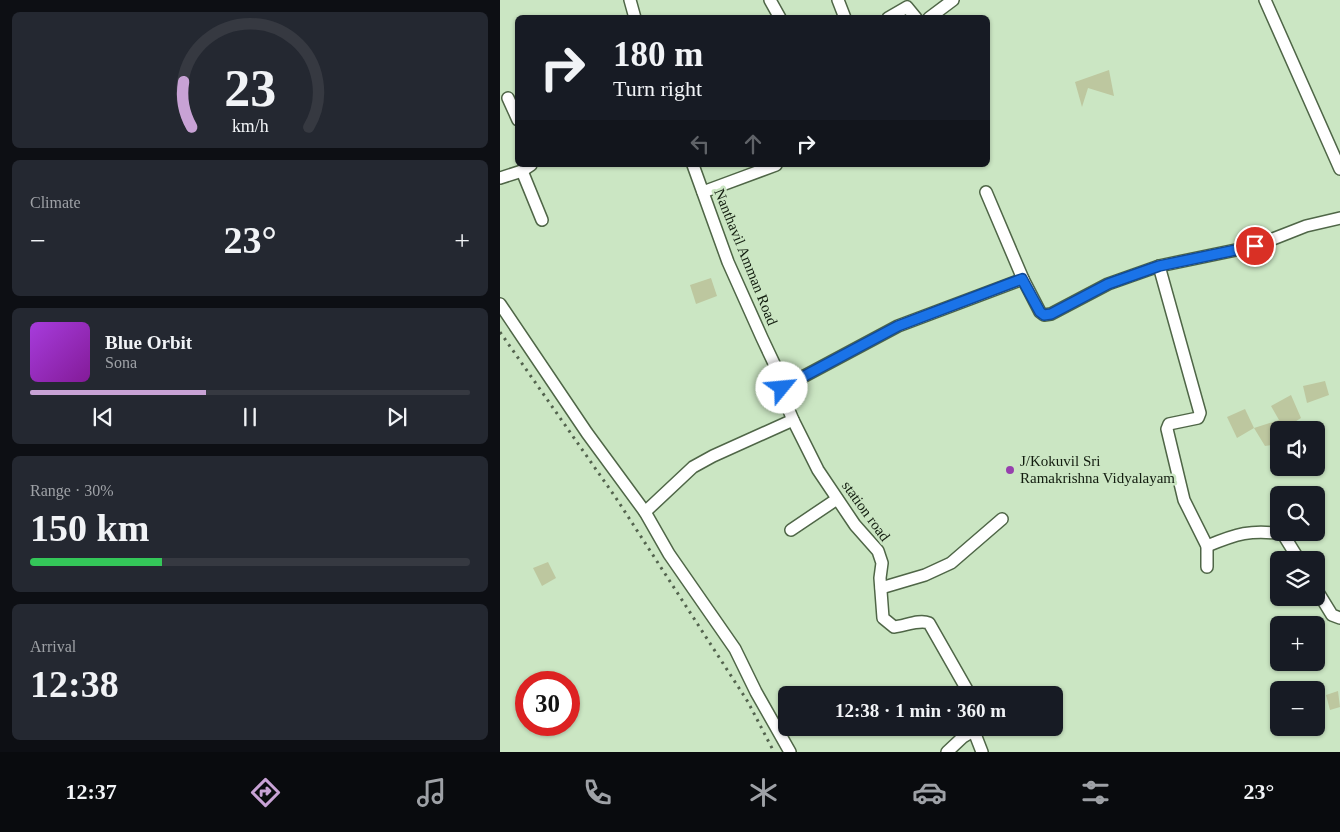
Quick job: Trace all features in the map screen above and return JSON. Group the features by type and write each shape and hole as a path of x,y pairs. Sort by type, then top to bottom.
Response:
{"street":[{"path":"630,0 634,15"},
{"path":"770,0 778,15"},
{"path":"838,0 844,15"},
{"path":"933,15 953,0"},
{"path":"1265,0 1340,168"},
{"path":"893,15 907,7 914,15"},
{"path":"508,98 515,113"},
{"name":"Nanthavil Amman Road","path":"694,167 728,262 779,374 782,388"},
{"path":"703,192 771,167"},
{"path":"500,178 526,168 542,220"},
{"path":"986,192 1022,279 1040,312 1044,315 1051,314 1108,284 1159,266 1255,246 1306,226 1340,218"},
{"path":"1159,266 1200,414 1198,418 1169,424 1167,429 1184,500 1208,546 1207,567"},
{"path":"782,388 898,326 1022,279"},
{"path":"500,304 587,433 645,512 669,554 735,649 756,692 790,752"},
{"name":"station road","path":"782,388 793,420 818,470 855,525 878,551 882,563 880,578 883,618 894,627 906,626 923,620 929,623 965,686"},
{"path":"645,512 693,467 793,420"},
{"path":"791,530 837,499"},
{"path":"881,588 925,575 951,563 1002,519"},
{"path":"1208,546 1234,534 1270,532"},
{"path":"1325,604 1332,615 1340,618"},
{"path":"947,752 965,736"},
{"path":"977,736 982,752"}],"building":[{"path":"1109,70 1114,96 1088,88 1082,107 1075,82"},
{"path":"711,278 717,296 696,304 690,285"},
{"path":"1325,381 1329,395 1307,403 1303,386"},
{"path":"1291,395 1301,418 1296,421 1276,421 1279,420 1271,406"},
{"path":"1245,409 1254,428 1237,438 1227,417"},
{"path":"1270,423 1270,445 1265,446 1254,428"},
{"path":"548,562 556,578 542,586 533,568"},
{"path":"1338,691 1340,707 1330,710 1326,695"}],"railway":[{"path":"500,332 616,498 748,702 774,752"}],"place":[{"name":"J/Kokuvil Sri Ramakrishna Vidyalayam","path":"1010,470"}],"route":[{"path":"782,388 898,326 1022,279 1040,312 1044,315 1051,314 1108,284 1159,266 1255,246"}]}
